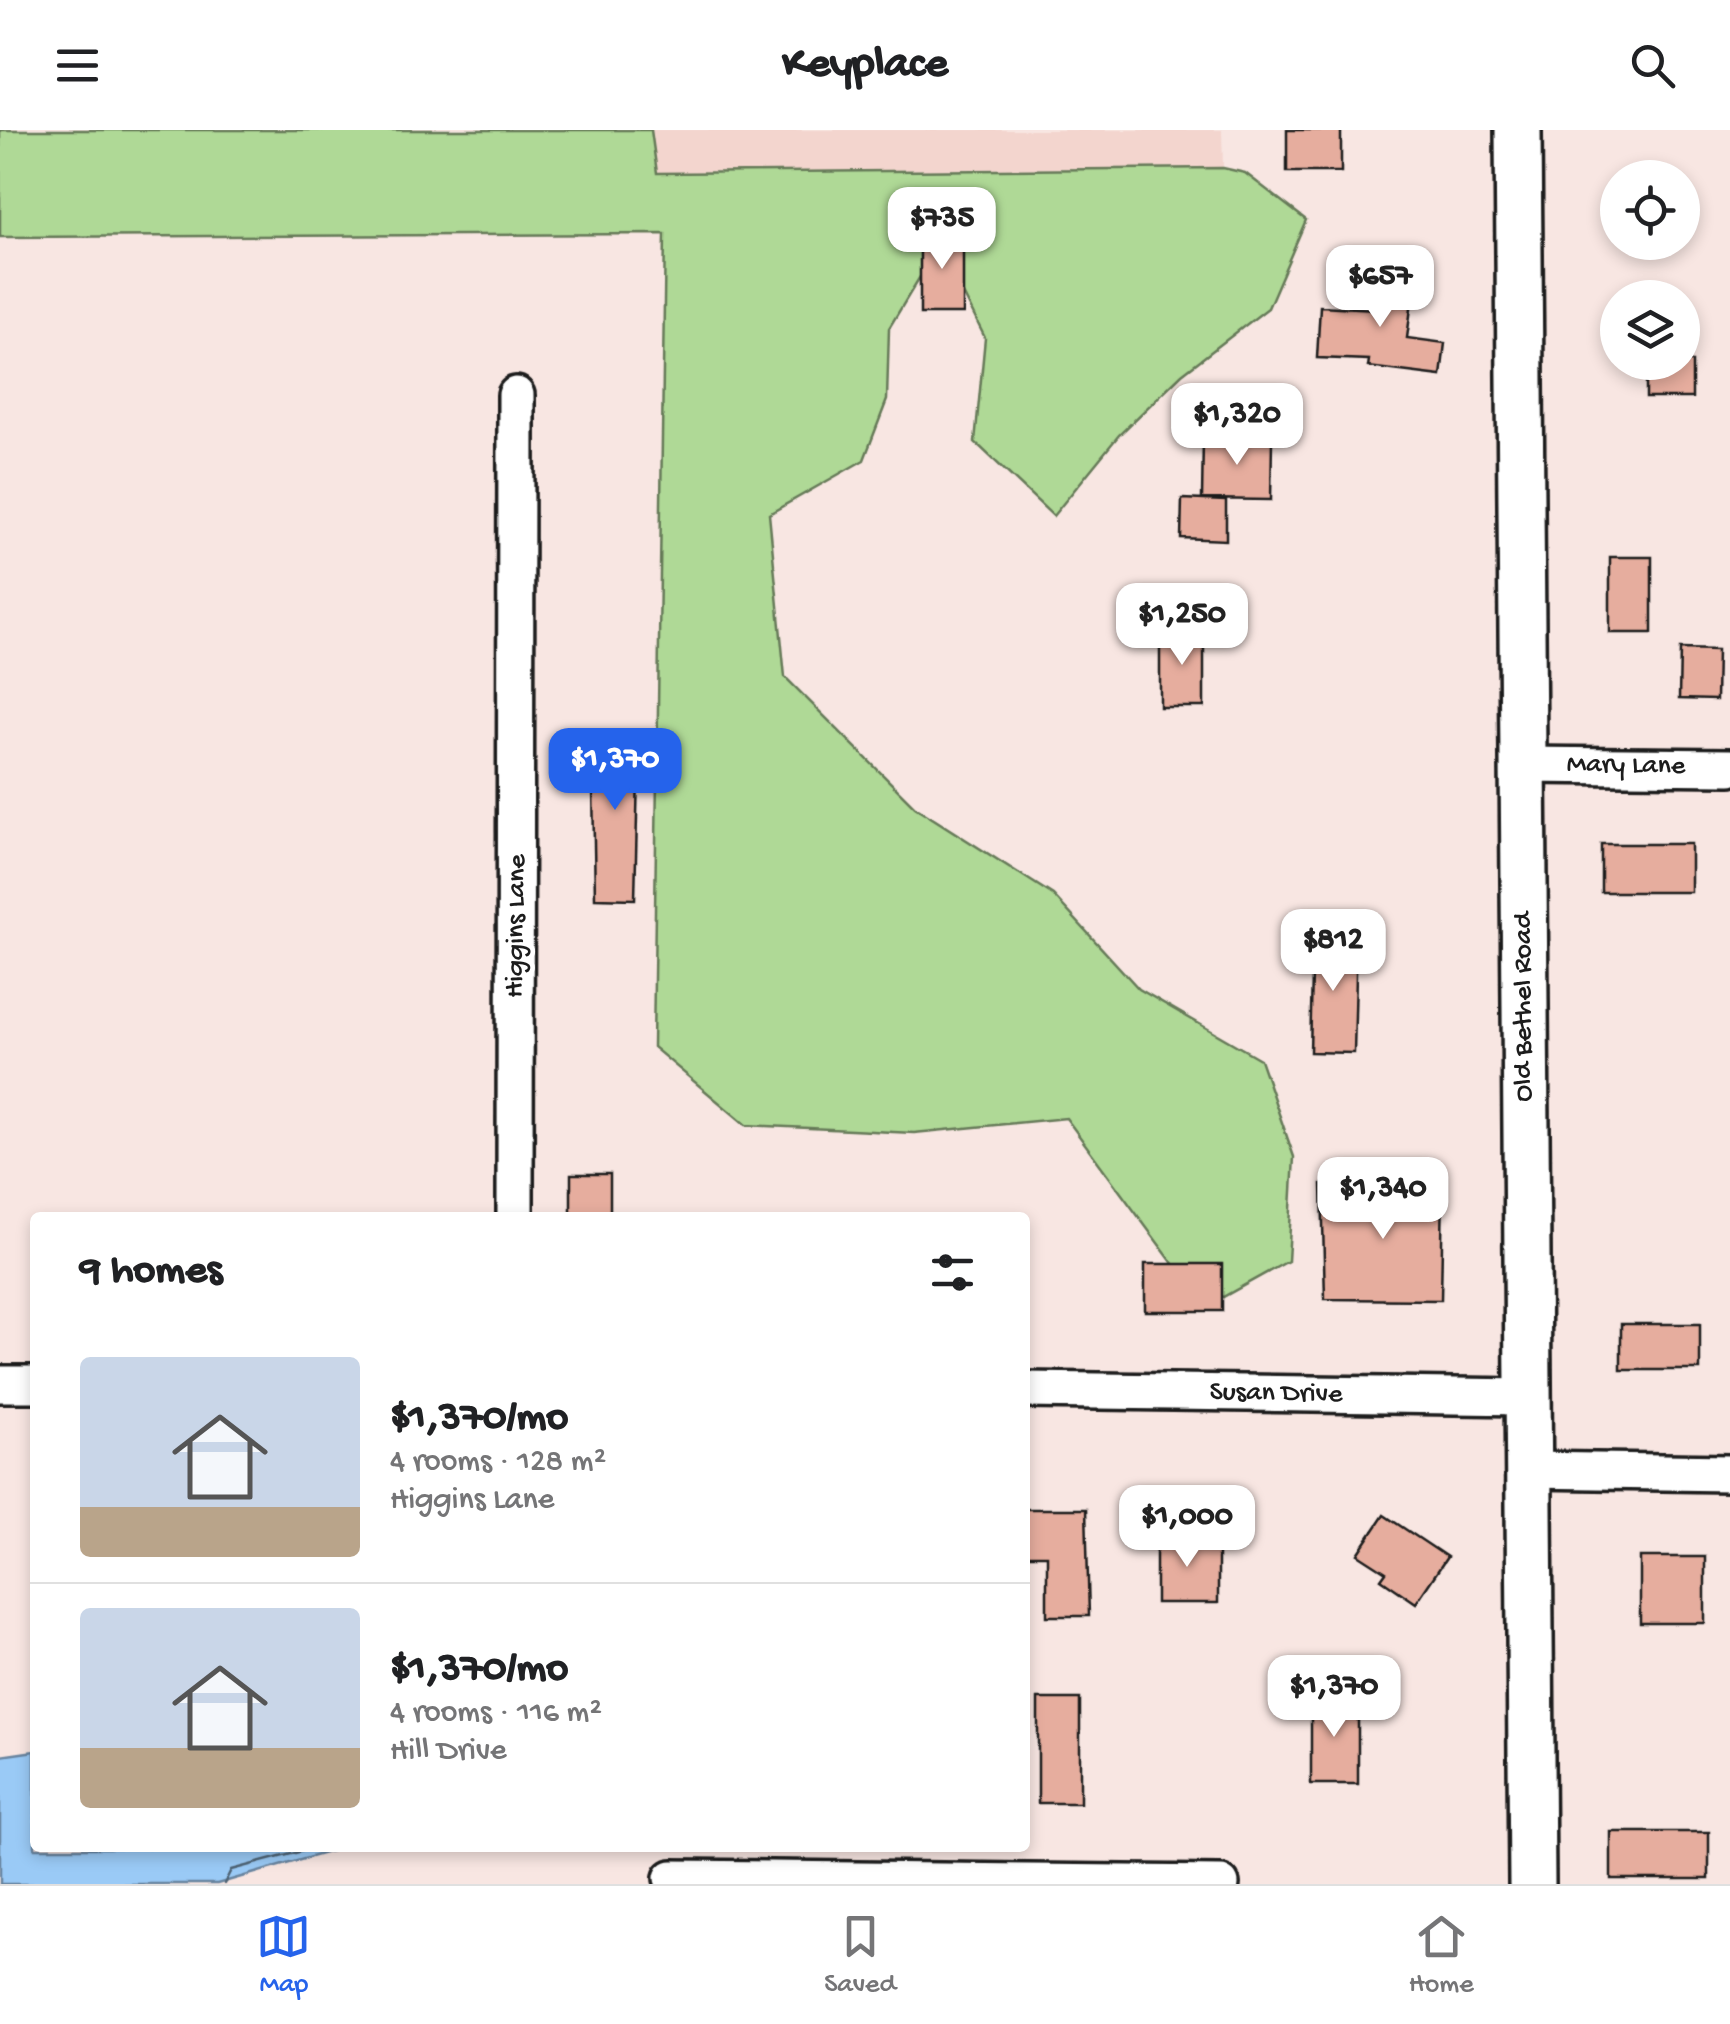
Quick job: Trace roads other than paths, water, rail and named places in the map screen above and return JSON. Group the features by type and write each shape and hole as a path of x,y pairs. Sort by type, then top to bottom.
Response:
{"street":[{"name":"Old Bethel Road","path":"1518,130 1532,1884"},
{"name":"Higgins Lane","path":"514,1212 516,395"},
{"name":"Mary Lane","path":"1522,765 1730,767"},
{"path":"0,1384 30,1384"},
{"name":"Susan Drive","path":"1030,1390 1526,1397"},
{"path":"1528,1470 1730,1473"},
{"path":"672,1878 1221,1884"}],"water":[{"path":"30,1752 30,1852 328,1852 217,1884 0,1884 0,1756"}]}
